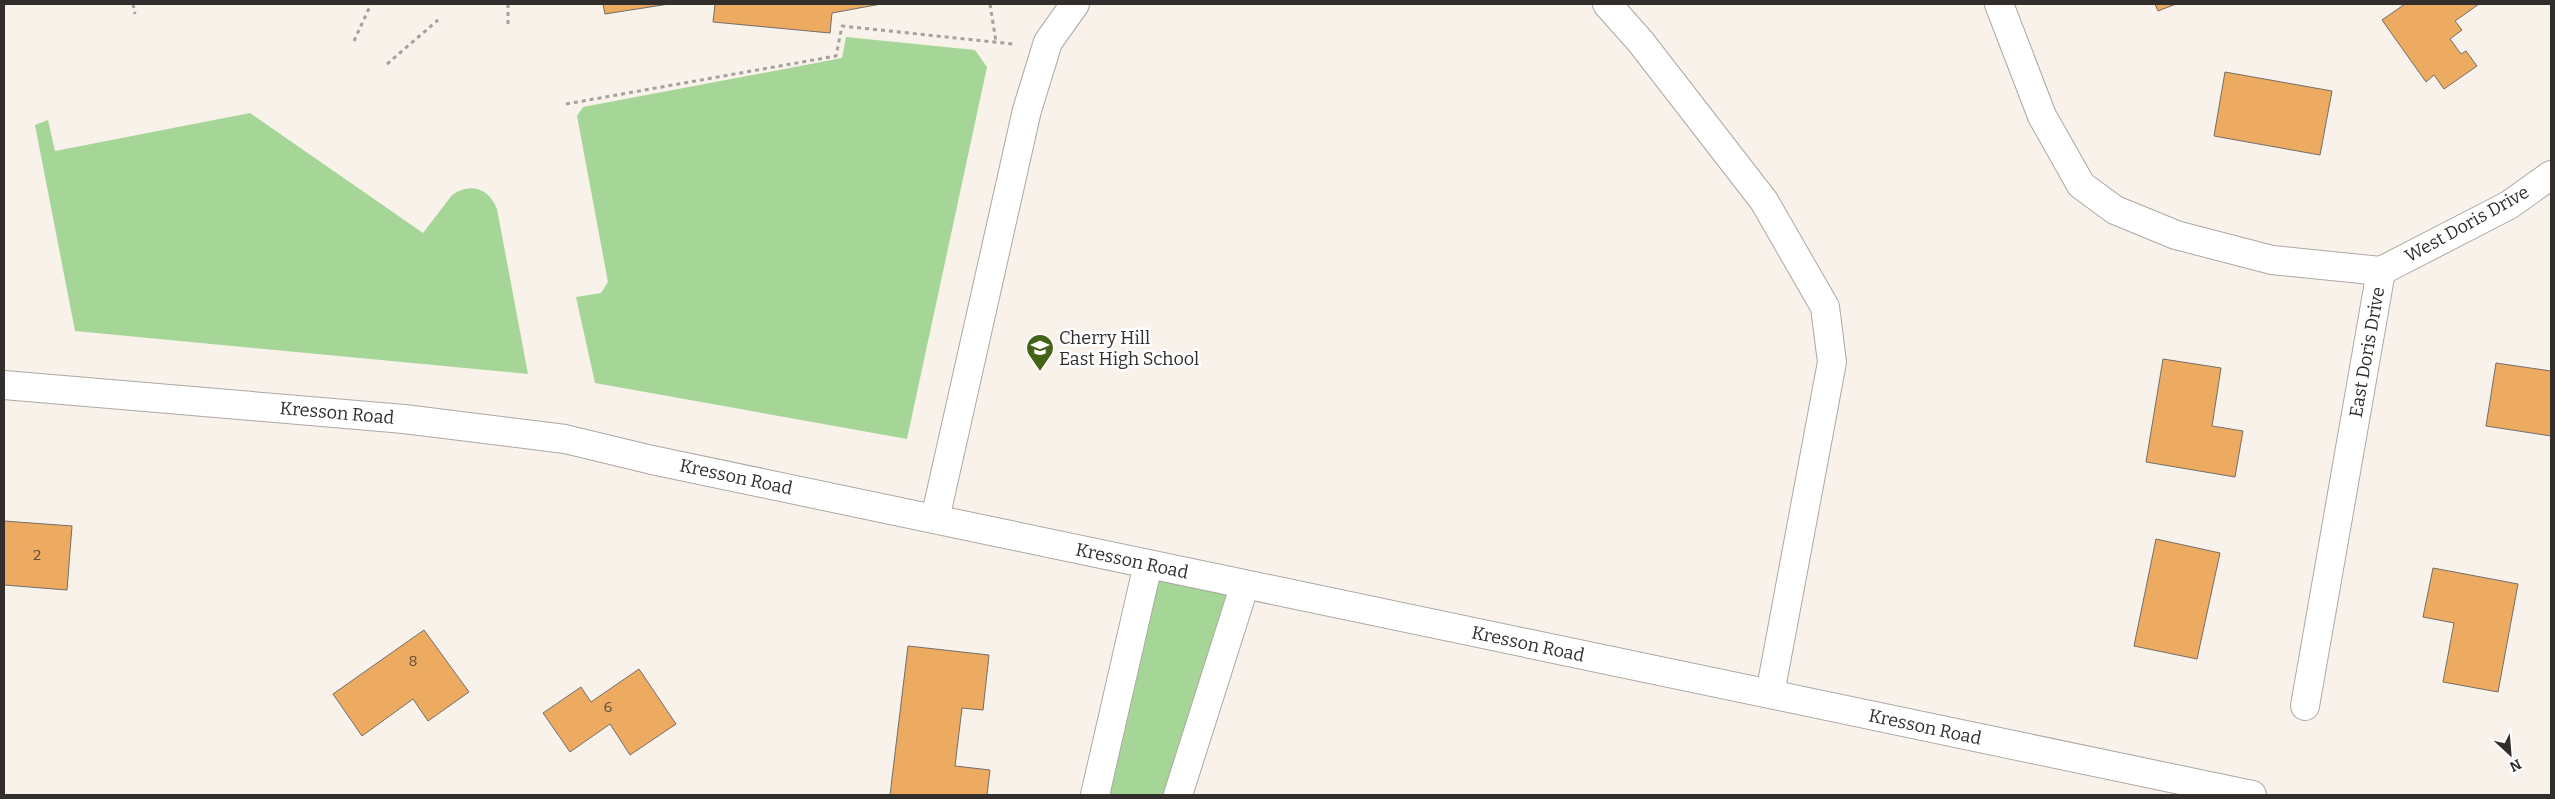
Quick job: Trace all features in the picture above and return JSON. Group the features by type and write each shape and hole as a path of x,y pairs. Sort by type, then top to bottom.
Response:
{"street":[{"path":"935,519 1027,110 1048,42 1075,4"},
{"path":"1607,4 1640,41 1764,201 1825,307 1832,362 1770,694"},
{"name":"East Doris Drive","path":"1999,4 2042,116 2081,184 2115,210 2176,235 2272,260 2381,270 2305,706"},
{"name":"West Doris Drive","path":"2381,270 2509,205 2551,175"},
{"name":"Kresson Road","path":"4,386 280,407 565,439 652,460 2252,795"},
{"path":"1095,795 1148,564"},
{"path":"1178,795 1245,584"}],"path":[{"path":"133,4 135,14"},
{"path":"354,42 371,4"},
{"path":"508,4 508,24"},
{"path":"990,4 996,42"},
{"path":"387,64 438,20"},
{"path":"566,104 836,56 842,26 1018,44"}],"green space":[{"path":"846,37 975,50 987,67 907,439 595,383 576,297 601,293 608,282 577,116 583,107 842,58"},
{"path":"250,113 423,233 452,195 459,191 472,188 478,189 489,196 497,209 528,374 75,331 35,125 48,120 55,151"},
{"path":"1148,564 1245,584 1178,795 1095,795"}],"building":[{"path":"603,4 669,4 605,14"},
{"path":"715,4 881,4 832,13 830,33 713,22"},
{"path":"2155,4 2176,4 2158,11"},
{"path":"2405,4 2479,4 2455,21 2462,30 2450,39 2461,54 2466,51 2477,66 2444,89 2434,75 2426,82 2382,20"},
{"path":"2225,72 2332,91 2320,155 2214,136"},
{"path":"2163,359 2221,368 2212,426 2243,431 2235,477 2146,462"},
{"path":"2496,363 2551,371 2551,436 2486,426"},
{"path":"4,521 72,526 67,590 4,585"},
{"path":"2156,539 2220,553 2197,659 2134,646"},
{"path":"2433,568 2518,584 2498,692 2443,682 2454,623 2423,617"},
{"path":"424,630 469,692 428,721 413,699 362,736 333,694"},
{"path":"908,646 989,655 983,710 962,708 955,766 990,770 987,795 890,795"},
{"path":"639,669 676,724 630,755 610,724 570,752 543,713 581,687 591,702"}],"place":[{"name":"Cherry Hill East High School","path":"1040,372"}]}
